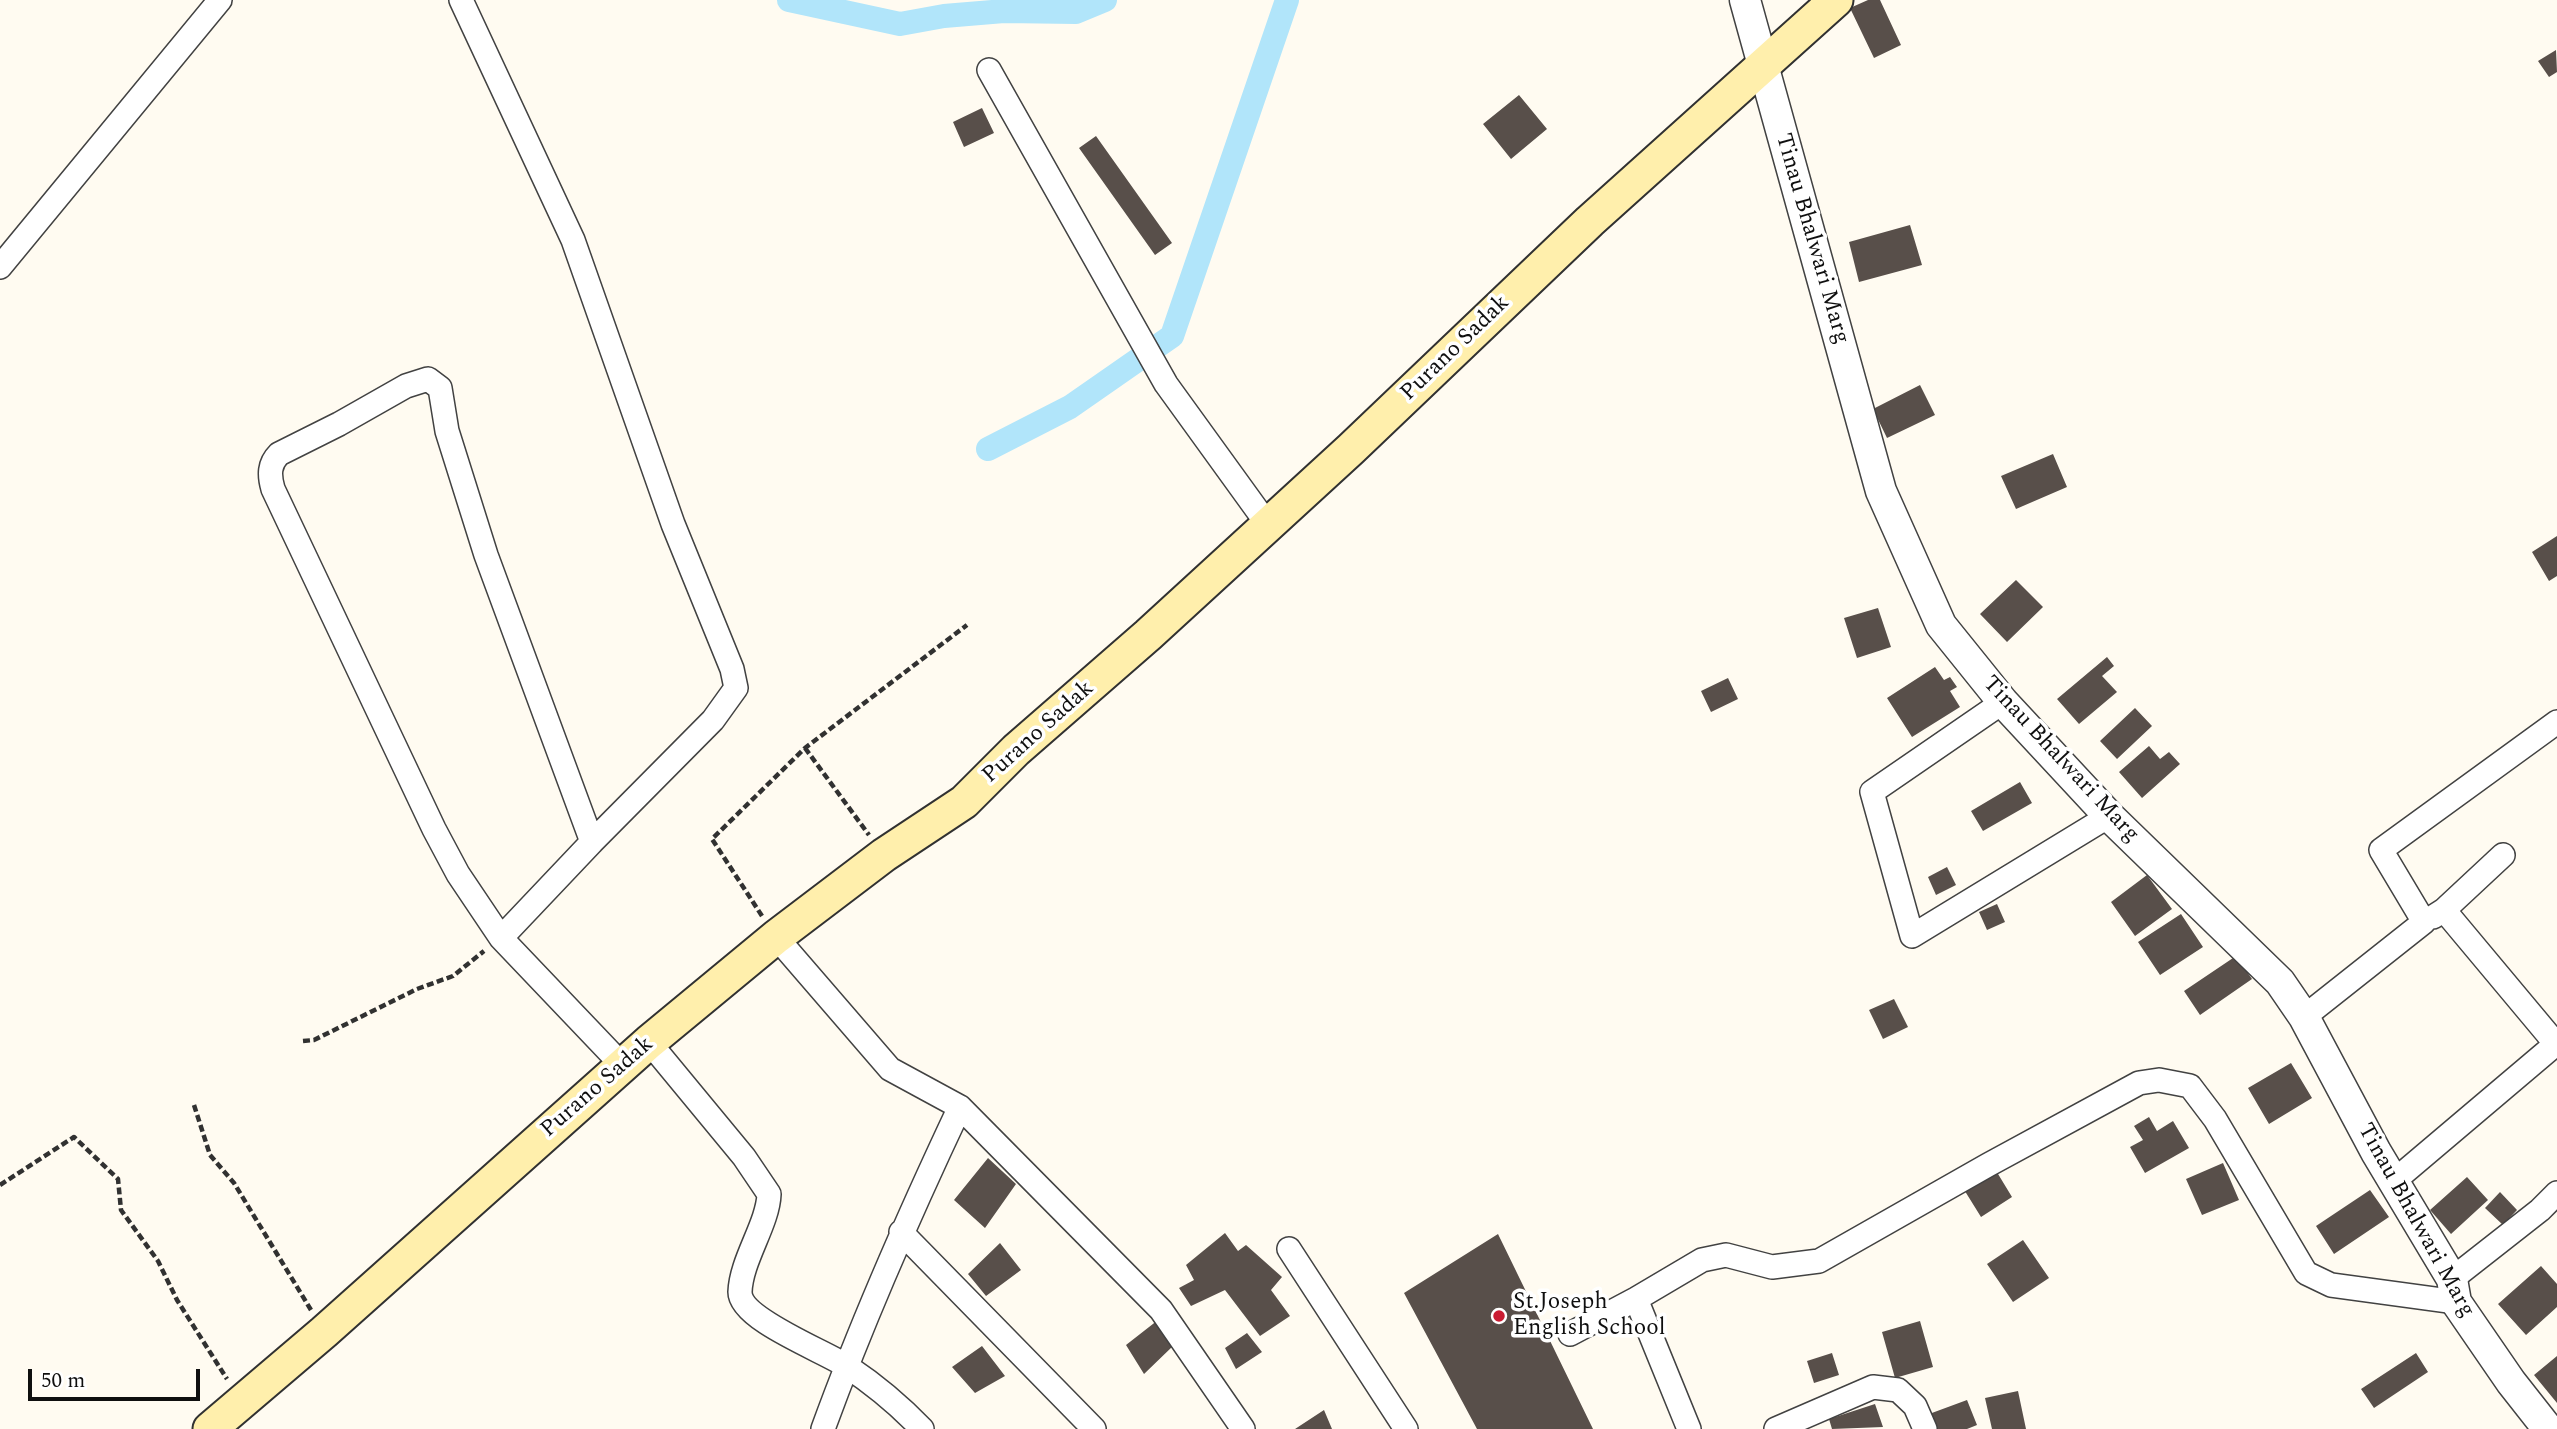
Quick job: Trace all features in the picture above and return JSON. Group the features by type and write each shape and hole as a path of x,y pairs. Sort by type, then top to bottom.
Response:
{"main road":[{"name":"Purano Sadak","path":"210,1429 324,1332 649,1042 776,937 884,855 964,802 1016,750 1148,635 1268,524 1590,221 1836,0"}],"street":[{"path":"0,267 220,0"},
{"path":"461,0 573,240 669,511 732,669 736,688 713,720 501,938"},
{"name":"Tinau Bhalwari Marg","path":"1745,0 1881,491 1941,625 2003,702 2109,816 2280,982 2304,1017 2454,1291 2511,1382 2548,1429"},
{"path":"989,70 1166,384 1268,524"},
{"path":"592,842 486,555 447,431 440,388 428,379 406,386 279,454 274,459 269,476 273,489 434,829 458,874 501,938 622,1066"},
{"path":"2003,702 1872,792 1912,936 2109,816"},
{"path":"2424,922 2381,850 2557,722"},
{"path":"2304,1017 2444,909 2503,855"},
{"path":"2394,1181 2556,1043 2444,909"},
{"path":"776,937 890,1069 960,1107 1161,1310 1243,1429"},
{"path":"649,1042 744,1157 769,1194 740,1292 743,1301 755,1314 775,1327 846,1365 901,1408 922,1429"},
{"path":"1570,1334 1702,1260 1726,1255 1772,1267 1819,1262 1988,1165 2139,1083 2159,1080 2190,1086 2215,1119 2306,1273 2332,1284 2454,1291 2557,1193"},
{"path":"823,1429 846,1365 901,1232 960,1107"},
{"path":"901,1232 1094,1429"},
{"path":"1289,1249 1406,1429"},
{"path":"1636,1299 1689,1429"},
{"path":"1776,1429 1873,1387 1898,1390 1915,1406 1924,1429"}],"path":[{"path":"776,937 712,839 805,748 968,625"},
{"path":"805,748 884,855"},
{"path":"303,1041 314,1040 417,989 453,976 501,938"},
{"path":"194,1105 210,1155 234,1183 324,1332"},
{"path":"0,1185 74,1137 118,1179 121,1210 158,1261 177,1300 242,1402"}],"building":[{"path":"1868,0 1880,0 1901,45 1874,58 1850,8"},
{"path":"2556,50 2557,72 2549,77 2538,61"},
{"path":"1519,95 1547,129 1511,159 1483,124"},
{"path":"982,108 994,133 964,147 953,122"},
{"path":"1096,136 1172,243 1155,255 1079,148"},
{"path":"1910,225 1922,265 1859,282 1849,242"},
{"path":"1920,385 1935,415 1887,438 1873,409"},
{"path":"2053,454 2067,487 2016,509 2001,476"},
{"path":"2557,536 2557,576 2549,581 2532,552"},
{"path":"2016,580 2043,607 2007,642 1980,614"},
{"path":"1878,608 1891,647 1857,658 1844,618"},
{"path":"2107,657 2114,666 2102,676 2117,692 2079,724 2057,699"},
{"path":"1935,667 1944,680 1950,677 1957,687 1950,691 1960,707 1912,737 1887,698"},
{"path":"1728,678 1738,699 1711,712 1701,691"},
{"path":"2135,708 2152,726 2117,759 2100,741"},
{"path":"2149,746 2160,759 2169,752 2180,764 2142,798 2119,772"},
{"path":"2020,782 2032,803 1983,831 1971,811"},
{"path":"1947,867 1956,885 1936,895 1928,877"},
{"path":"2147,875 2172,909 2135,936 2111,902"},
{"path":"1997,904 2005,922 1987,930 1979,912"},
{"path":"2181,914 2203,947 2160,975 2138,942"},
{"path":"2236,956 2252,979 2200,1015 2184,991"},
{"path":"1894,999 1908,1027 1883,1039 1869,1010"},
{"path":"2291,1063 2312,1098 2269,1124 2248,1088"},
{"path":"2149,1117 2157,1131 2173,1121 2189,1148 2145,1173 2130,1147 2143,1140 2134,1126"},
{"path":"988,1158 1016,1184 985,1228 954,1200"},
{"path":"2223,1163 2239,1200 2202,1215 2186,1179"},
{"path":"1995,1169 2012,1197 1981,1217 1963,1188"},
{"path":"2467,1177 2488,1200 2451,1234 2430,1210"},
{"path":"2370,1190 2389,1217 2334,1254 2316,1226"},
{"path":"2500,1192 2517,1210 2503,1225 2485,1208"},
{"path":"1225,1233 1238,1251 1246,1245 1282,1277 1271,1290 1290,1316 1260,1336 1225,1290 1191,1306 1179,1288 1194,1280 1186,1265"},
{"path":"1498,1234 1593,1429 1477,1429 1404,1293"},
{"path":"2023,1240 2049,1278 2013,1302 1987,1264"},
{"path":"1000,1243 1021,1270 986,1296 968,1274"},
{"path":"2541,1266 2557,1284 2557,1307 2526,1335 2498,1304"},
{"path":"1158,1320 1173,1346 1144,1374 1126,1345"},
{"path":"1920,1321 1933,1367 1895,1378 1882,1332"},
{"path":"1247,1333 1262,1352 1236,1369 1225,1348"},
{"path":"982,1346 1005,1376 975,1393 952,1367"},
{"path":"1832,1353 1839,1375 1814,1383 1807,1361"},
{"path":"2416,1353 2428,1372 2374,1408 2361,1389"},
{"path":"2557,1356 2557,1403 2534,1375"},
{"path":"2018,1391 2026,1429 1992,1429 1985,1398"},
{"path":"1967,1400 1977,1425 1967,1429 1926,1429 1921,1417"},
{"path":"1875,1404 1883,1427 1832,1429 1829,1419"},
{"path":"1324,1410 1332,1429 1295,1429"}],"waterway":[{"path":"789,0 900,24 944,16 1004,11 1076,12 1105,0"},
{"path":"988,449 1070,407 1172,336 1287,0"}],"place":[{"name":"St.Joseph English School","path":"1499,1316"}]}
